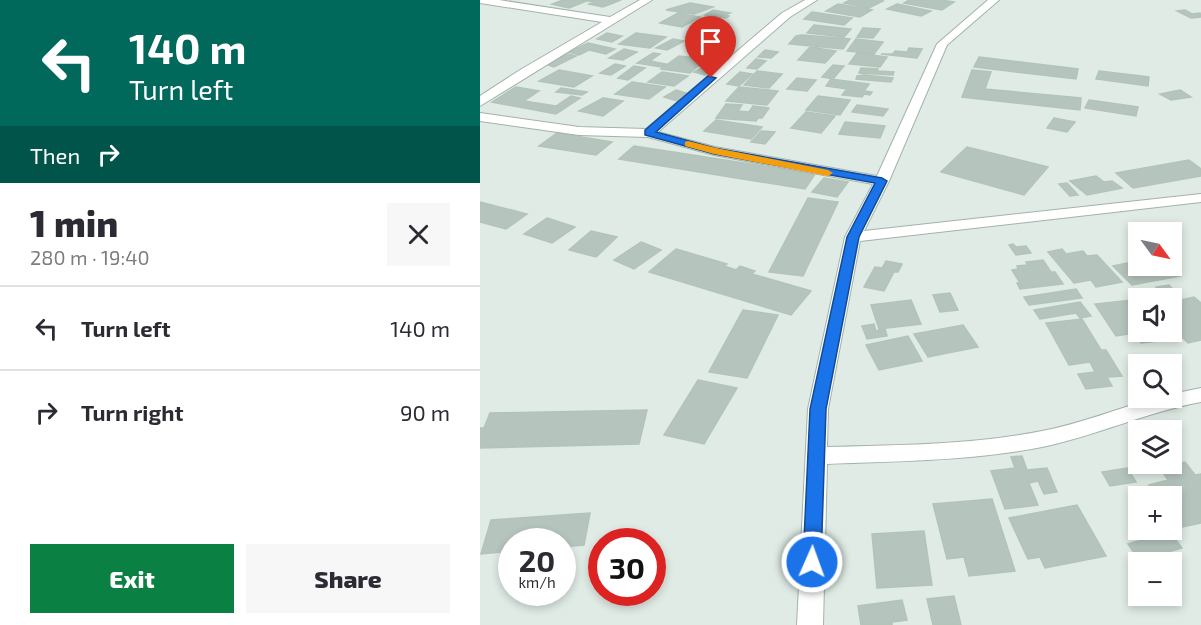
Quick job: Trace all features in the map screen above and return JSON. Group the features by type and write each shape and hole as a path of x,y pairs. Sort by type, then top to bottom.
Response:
{"street":[{"path":"480,0 609,21"},
{"path":"480,102 524,72 647,0"},
{"path":"810,625 818,409 853,237 882,181 942,44 994,0"},
{"path":"649,133 804,2"},
{"path":"480,117 579,130 649,133 714,151 882,181"},
{"path":"853,237 1201,198"},
{"path":"816,456 987,449 1046,439 1115,417 1201,395"}],"building":[{"path":"563,0 589,0 569,8 552,4"},
{"path":"621,0 603,7 589,4 594,2 589,1"},
{"path":"850,0 883,1 869,8 844,3"},
{"path":"909,0 954,2 942,10 904,3"},
{"path":"690,3 713,7 694,14 666,10"},
{"path":"838,4 872,10 860,17 826,11"},
{"path":"897,4 931,11 921,16 887,9"},
{"path":"713,10 730,13 725,15 729,16 726,18 705,15"},
{"path":"1185,10 1192,14 1200,13 1201,17 1191,18 1177,11"},
{"path":"812,12 852,18 844,25 804,19"},
{"path":"678,13 700,17 682,27 660,23"},
{"path":"814,25 851,29 844,37 807,33"},
{"path":"863,28 880,29 873,38 857,37"},
{"path":"607,33 622,36 612,42 597,39"},
{"path":"636,33 666,37 650,48 619,44"},
{"path":"796,36 850,39 843,49 789,44"},
{"path":"673,39 684,41 667,50 656,48"},
{"path":"856,39 883,42 874,54 847,51"},
{"path":"588,43 615,49 606,54 589,50 579,55 569,52"},
{"path":"810,47 836,51 825,63 798,60"},
{"path":"909,48 922,49 917,58 881,54 893,54 895,51 907,52"},
{"path":"624,49 637,52 623,60 609,58"},
{"path":"765,50 778,52 771,58 758,57"},
{"path":"653,53 660,54 650,61 666,64 661,67 637,63"},
{"path":"857,53 887,57 880,67 849,64"},
{"path":"568,54 576,56 554,67 545,64"},
{"path":"679,56 706,59 690,73 661,69"},
{"path":"979,57 1078,69 1076,79 974,67"},
{"path":"756,59 766,61 757,69 747,68"},
{"path":"615,64 625,66 611,75 600,73"},
{"path":"833,65 844,66 833,79 822,77"},
{"path":"634,66 645,68 628,80 618,78"},
{"path":"705,66 715,68 705,75 694,72"},
{"path":"861,68 894,72 893,75 859,73"},
{"path":"559,70 592,76 574,87 539,81"},
{"path":"972,70 991,72 985,89 1081,98 1080,110 962,97"},
{"path":"757,71 782,74 769,88 744,85"},
{"path":"1099,71 1149,77 1148,86 1096,79"},
{"path":"662,72 688,76 674,86 648,82"},
{"path":"740,72 752,74 739,86 727,84"},
{"path":"857,76 893,78 891,82 856,79"},
{"path":"797,78 816,80 807,91 787,89"},
{"path":"831,79 869,84 864,91 872,92 862,97 842,95 847,89 826,86"},
{"path":"632,82 665,87 649,99 615,94"},
{"path":"516,87 539,91 524,101 556,106 571,96 580,98 556,114 492,102"},
{"path":"739,87 778,91 767,105 726,101"},
{"path":"561,88 587,92 582,95 556,92"},
{"path":"676,90 689,94 677,101 664,97"},
{"path":"1180,90 1191,97 1171,100 1160,94"},
{"path":"818,96 850,100 840,115 806,110"},
{"path":"603,98 623,101 603,116 579,111"},
{"path":"1089,100 1138,107 1136,116 1085,108"},
{"path":"726,104 742,105 738,111 749,112 753,106 769,108 762,118 756,121 716,118"},
{"path":"857,105 888,109 883,116 852,112"},
{"path":"806,112 835,116 821,133 791,128"},
{"path":"1054,118 1075,122 1067,132 1047,128"},
{"path":"716,120 762,127 751,139 704,131"},
{"path":"845,122 885,126 880,138 839,134"},
{"path":"761,131 775,132 765,144 751,142"},
{"path":"557,133 612,142 596,155 539,146"},
{"path":"634,146 815,174 805,189 619,159"},
{"path":"967,147 1048,167 1024,195 941,172"},
{"path":"1189,160 1201,169 1201,176 1133,188 1116,173"},
{"path":"1096,176 1104,182 1112,181 1122,188 1087,195 1070,181"},
{"path":"824,178 848,182 837,197 812,192"},
{"path":"1067,183 1078,195 1070,196 1059,184"},
{"path":"808,198 838,202 803,276 769,272"},
{"path":"480,202 527,214 506,229 480,222"},
{"path":"547,218 575,227 552,243 524,234"},
{"path":"591,231 617,237 596,257 569,250"},
{"path":"641,242 661,250 634,269 614,260"},
{"path":"1013,244 1016,247 1026,246 1031,253 1016,255 1009,245"},
{"path":"676,249 727,264 724,266 736,270 740,266 755,271 752,274 811,291 791,315 649,272"},
{"path":"1062,249 1066,254 1083,251 1087,256 1097,255 1122,282 1096,287 1091,280 1074,283 1048,252"},
{"path":"1043,260 1063,284 1020,289 1017,283 1020,283 1012,270 1018,269 1017,266 1028,265 1026,262"},
{"path":"886,261 902,264 898,272 894,272 884,291 864,287 875,267 882,268"},
{"path":"1128,263 1128,276 1180,276 1132,285 1113,266"},
{"path":"1169,285 1172,288 1157,288"},
{"path":"1076,289 1082,298 1029,305 1024,297"},
{"path":"950,293 958,310 940,312 933,295"},
{"path":"1194,297 1201,303 1201,340 1188,343 1182,337 1182,300"},
{"path":"911,300 921,324 879,329 871,305"},
{"path":"1128,300 1128,334 1116,336 1095,304"},
{"path":"1080,302 1091,316 1080,318 1076,313 1040,319 1034,310"},
{"path":"743,310 778,315 747,378 709,372"},
{"path":"1082,319 1101,350 1106,350 1122,376 1107,377 1112,386 1086,389 1078,374 1095,372 1090,362 1069,365 1046,323"},
{"path":"874,324 876,331 885,329 887,336 867,339 862,326"},
{"path":"963,325 978,347 928,357 914,334"},
{"path":"908,336 922,361 879,370 866,345"},
{"path":"698,380 737,388 704,444 664,435"},
{"path":"647,410 639,444 480,448 480,428 484,428 490,413"},
{"path":"1022,456 1027,470 1047,468 1057,492 1044,494 1038,481 1029,483 1038,505 1005,509 991,471 1015,468 1011,457"},
{"path":"1185,462 1195,475 1201,474 1201,523 1182,527 1182,486 1149,485 1168,480 1164,474 1182,474 1182,463"},
{"path":"1127,468 1128,474 1131,474 1136,482 1110,486 1102,472"},
{"path":"992,499 1015,571 969,576 964,557 947,559 933,504"},
{"path":"1077,505 1106,556 1045,568 1040,557 1028,559 1009,518"},
{"path":"590,513 584,545 576,546 576,528 498,528 498,552 481,554 491,520"},
{"path":"924,531 932,585 877,588 872,534"},
{"path":"1142,540 1176,540 1182,548 1168,552 1134,552 1128,544"},
{"path":"954,596 961,625 933,625 927,599"},
{"path":"902,600 907,620 892,622 892,625 861,625 858,606"}],"slow traffic":[{"path":"688,144 828,173"}],"route":[{"path":"711,78 649,133 714,151 841,176 882,181 853,237 818,409 812,562"}]}
